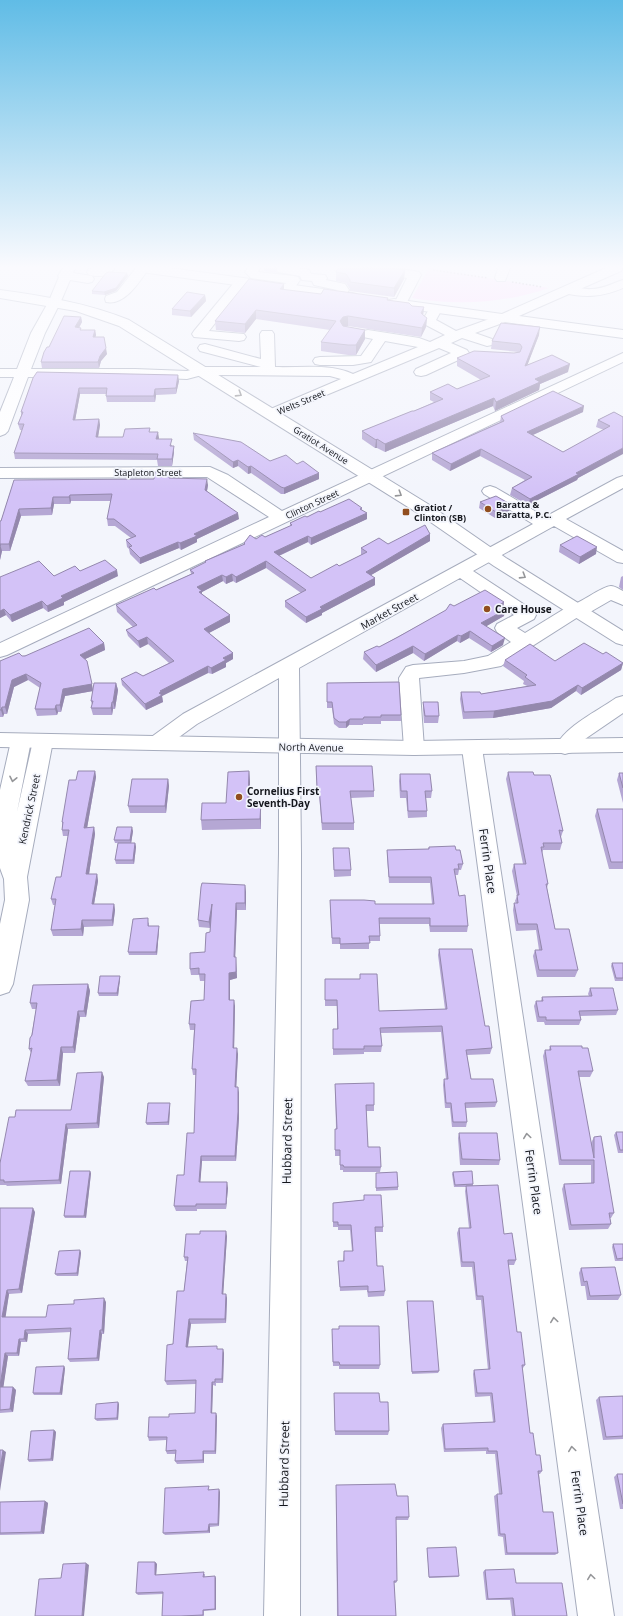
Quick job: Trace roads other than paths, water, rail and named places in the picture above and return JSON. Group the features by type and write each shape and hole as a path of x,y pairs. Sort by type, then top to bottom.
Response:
{"street":[{"path":"0,431 34,343"},
{"name":"Gratiot Avenue","path":"158,343 422,508 491,555 623,639"},
{"path":"268,343 268,368"},
{"path":"299,361 366,359 377,343"},
{"path":"428,343 462,353 484,352 471,343"},
{"name":"Welts Street","path":"271,414 440,343"},
{"path":"205,348 268,368"},
{"path":"374,348 399,360"},
{"path":"421,372 462,353"},
{"name":"Clinton Street","path":"0,650 623,357"},
{"path":"0,373 135,373 190,375 202,371 268,368 340,373 352,379"},
{"name":"Stapleton Street","path":"0,473 210,472 222,478 281,518"},
{"name":"Market Street","path":"157,743 190,719 462,571 549,521 623,482"},
{"path":"490,491 623,558"},
{"path":"462,571 527,615 504,628 524,642"},
{"path":"607,590 623,580"},
{"path":"414,748 409,678 413,672 418,670 464,667 490,662 611,592 623,599"},
{"name":"Hubbard Street","path":"282,1616 290,746 289,665"},
{"path":"565,747 578,734 623,703"},
{"name":"North Avenue","path":"10,741 414,748 623,745"},
{"name":"Kendrick Street","path":"0,984 17,900 15,877 4,849 3,828 10,741"},
{"name":"Kendrick Street","path":"15,877 43,741"},
{"name":"Ferrin Place","path":"472,748 596,1616"}],"place":[{"name":"Baratta & Baratta, P.C.","path":"488,509"},
{"name":"Gratiot / Clinton (SB)","path":"406,512"},
{"name":"Care House","path":"487,609"},
{"name":"Cornelius First Seventh-Day","path":"239,797"}]}
